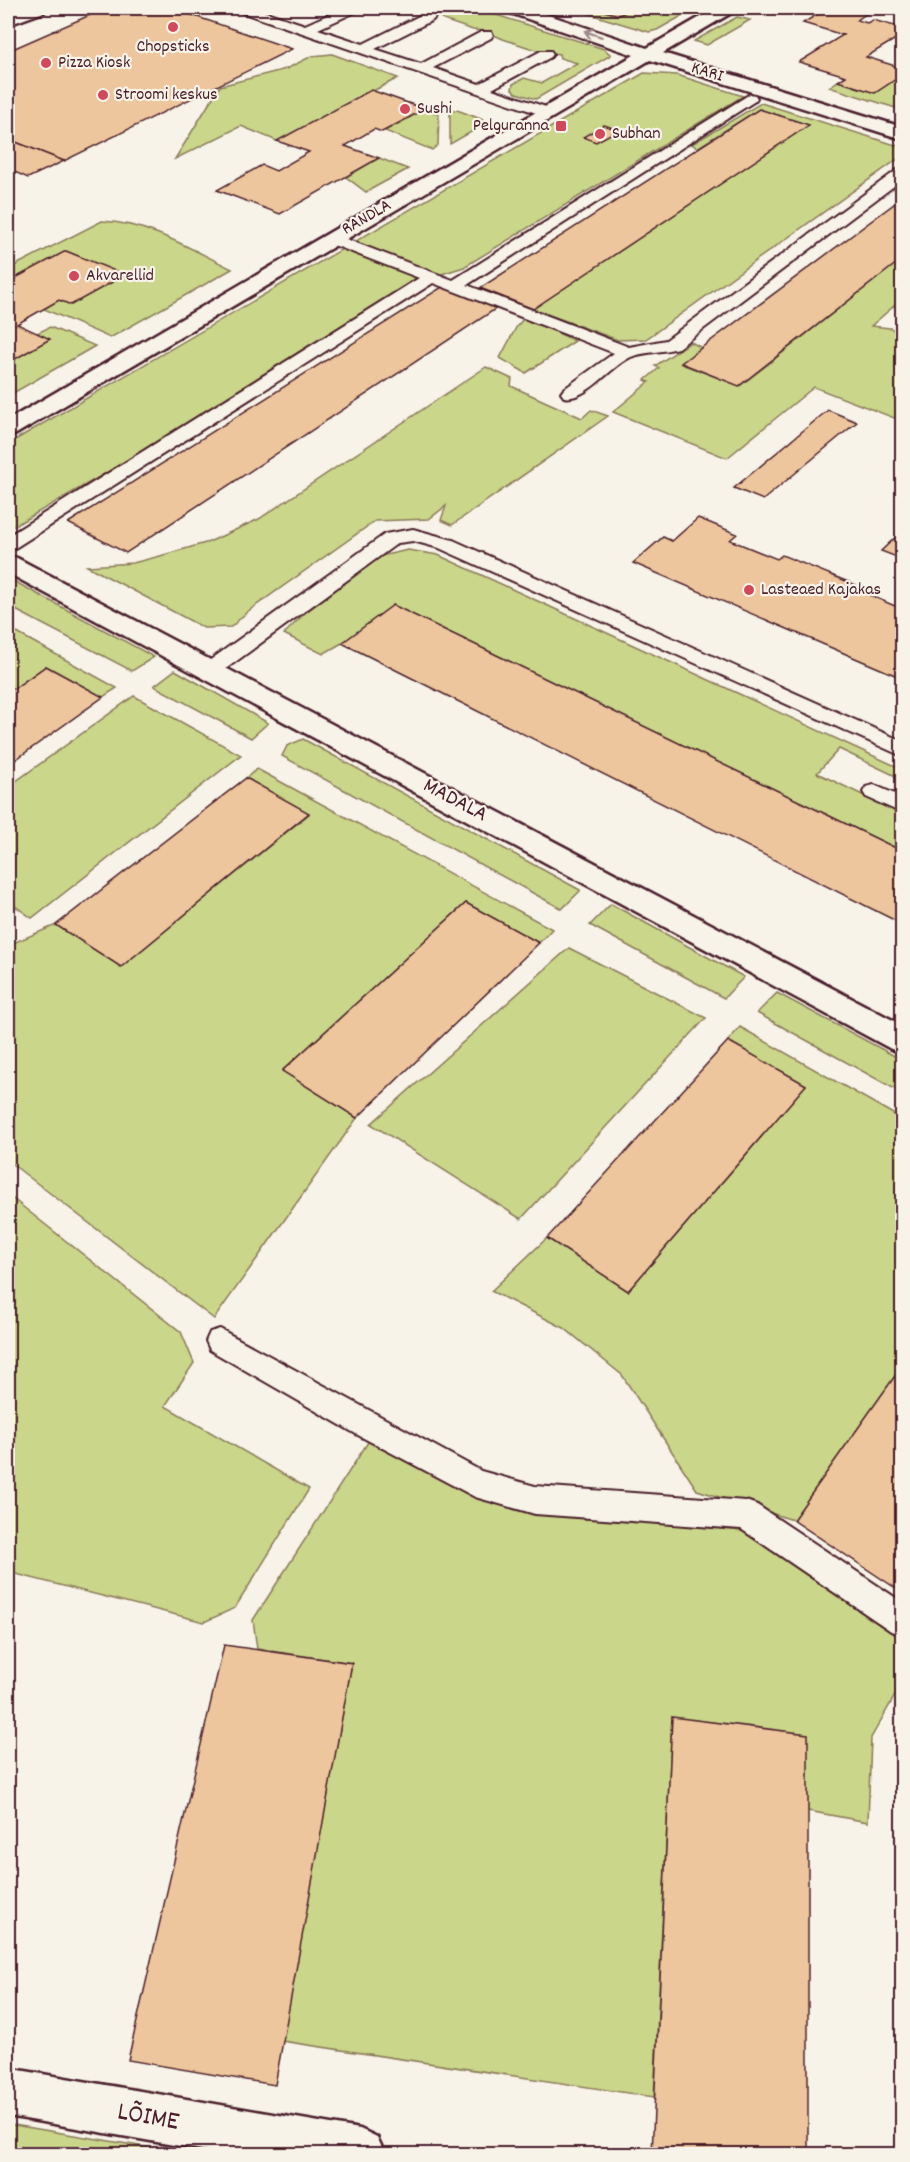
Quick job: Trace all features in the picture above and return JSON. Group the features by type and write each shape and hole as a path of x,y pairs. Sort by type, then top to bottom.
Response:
{"street":[{"path":"8,20 38,8"},
{"name":"KARI","path":"513,8 614,40 648,54 902,132"},
{"name":"RANDLA","path":"8,429 727,8"},
{"name":"MADALA","path":"8,563 903,1040"},
{"name":"LÕIME","path":"8,2092 360,2154"}],"lane":[{"path":"248,8 548,112"},
{"path":"307,29 353,8"},
{"path":"364,49 428,17"},
{"path":"422,69 486,35"},
{"path":"481,89 546,54"},
{"path":"455,286 750,98"},
{"path":"332,239 627,352 660,348 672,344 903,173"},
{"path":"8,544 432,277"},
{"path":"570,393 627,352"},
{"path":"209,671 392,538 413,535 446,544 903,749"},
{"path":"874,792 903,806"},
{"path":"220,1341 366,1425 475,1484 535,1500 746,1515 903,1620"}],"green space":[{"path":"654,6 691,11 649,32 570,8 593,8 619,15 627,11"},
{"path":"405,8 474,8 604,49 611,55 536,99 516,93 512,89 513,84 524,78 542,83 577,63 560,58 559,54 536,50 485,31 473,30 443,20 442,17"},
{"path":"737,17 750,20 707,45 694,41"},
{"path":"332,54 398,78 277,141 241,126 175,159 220,86 286,69 312,56"},
{"path":"644,73 677,75 743,96 464,267 432,277 281,372 14,526 8,522 8,444"},
{"path":"902,75 902,110 829,87 838,81 875,93"},
{"path":"761,103 902,147 902,156 646,339 618,340 533,309 808,125 759,109 697,148 692,144"},
{"path":"425,109 439,114 438,145 432,150 385,131"},
{"path":"457,110 489,122 450,144 450,112"},
{"path":"379,158 408,169 366,192 346,177"},
{"path":"102,221 153,232 232,269 110,338 44,309 59,300 71,305 124,275 66,251 8,282 8,269"},
{"path":"902,259 902,299 871,326 890,328 902,333 902,421 814,387 727,458 613,412 649,382 645,380 659,368 655,366 691,342 702,348 681,364 740,386"},
{"path":"525,317 575,341 526,373 500,358 517,326"},
{"path":"50,327 95,346 8,396 8,363 49,339 37,333"},
{"path":"486,367 512,379 511,386 582,418 591,410 608,416 452,525 441,520 446,506 429,519 375,521 247,612 231,627 204,628 87,566 133,563 160,556 209,542 259,519"},
{"path":"408,550 438,555 902,769 902,779 839,749 817,773 902,814 902,851 393,605 342,643 323,654 284,634 306,612 381,556"},
{"path":"8,578 154,657 132,671 8,606"},
{"path":"8,628 117,688 103,697 46,666 8,693"},
{"path":"175,670 268,723 251,738 154,686"},
{"path":"134,696 241,755 32,918 8,901 8,787"},
{"path":"303,739 580,891 562,909 282,756 287,746"},
{"path":"257,769 552,929 539,943 466,903 283,1070 357,1118 214,1319 8,1161 8,945 56,925 121,966 309,814 246,778"},
{"path":"611,904 744,977 724,998 590,925"},
{"path":"569,948 706,1018 521,1219 371,1124"},
{"path":"777,993 902,1060 902,1093 757,1013"},
{"path":"740,1027 902,1119 902,1366 793,1520 697,1490 622,1375 564,1328 491,1291 547,1238 628,1291 806,1085 728,1041"},
{"path":"8,1195 181,1332 194,1363 165,1406 309,1489 235,1608 204,1622 8,1572"},
{"path":"370,1439 535,1512 743,1531 902,1639 902,1683 871,1738 868,1822 808,1811 672,1717 654,2097 282,2041 352,1663 257,1649 253,1620"},
{"path":"8,2124 181,2153 182,2154 8,2154"}],"building":[{"name":"Stroomi keskus","path":"106,8 171,8 292,49 64,161 8,139 8,51"},
{"path":"593,8 633,8 619,15"},
{"path":"828,8 853,8 869,12 857,20 867,23 873,20 902,28 902,35 866,57 902,68 902,75 875,93 838,81 846,76 799,62 843,35 803,23"},
{"path":"371,90 425,109 382,132 374,129 345,146 379,158 280,214 217,190 262,165 276,171 309,152 277,141"},
{"path":"759,109 809,125 533,309 480,288"},
{"name":"Subhan","path":"604,125 618,130 596,142 583,137"},
{"path":"8,139 64,161 28,178 15,172 8,176"},
{"path":"902,198 902,259 739,386 681,363"},
{"path":"66,251 125,275 71,305 59,300 17,324 50,339 8,363 8,282"},
{"path":"442,287 497,308 126,553 68,523"},
{"path":"828,410 857,422 763,500 734,488"},
{"path":"698,518 737,534 730,540 777,559 782,555 856,585 853,588 902,609 902,678 633,563 663,537 672,541"},
{"path":"902,531 902,559 881,551"},
{"path":"393,605 902,851 902,924 342,643"},
{"path":"46,666 103,697 8,765 8,693"},
{"path":"246,778 309,813 121,967 56,925"},
{"path":"466,903 539,943 357,1118 282,1071"},
{"path":"728,1041 806,1085 628,1291 547,1238"},
{"path":"902,1366 902,1581 897,1589 793,1520"},
{"path":"224,1645 352,1663 275,2085 128,2060"},
{"path":"672,1717 808,1734 808,2154 652,2154"}],"place":[{"name":"Chopsticks","path":"173,27"},
{"name":"Pizza Kiosk","path":"46,63"},
{"name":"Stroomi keskus","path":"103,95"},
{"name":"Sushi","path":"405,109"},
{"name":"Pelguranna","path":"561,126"},
{"name":"Subhan","path":"600,134"},
{"name":"Akvarellid","path":"74,276"},
{"name":"Lasteaed Kajakas","path":"749,590"}]}
